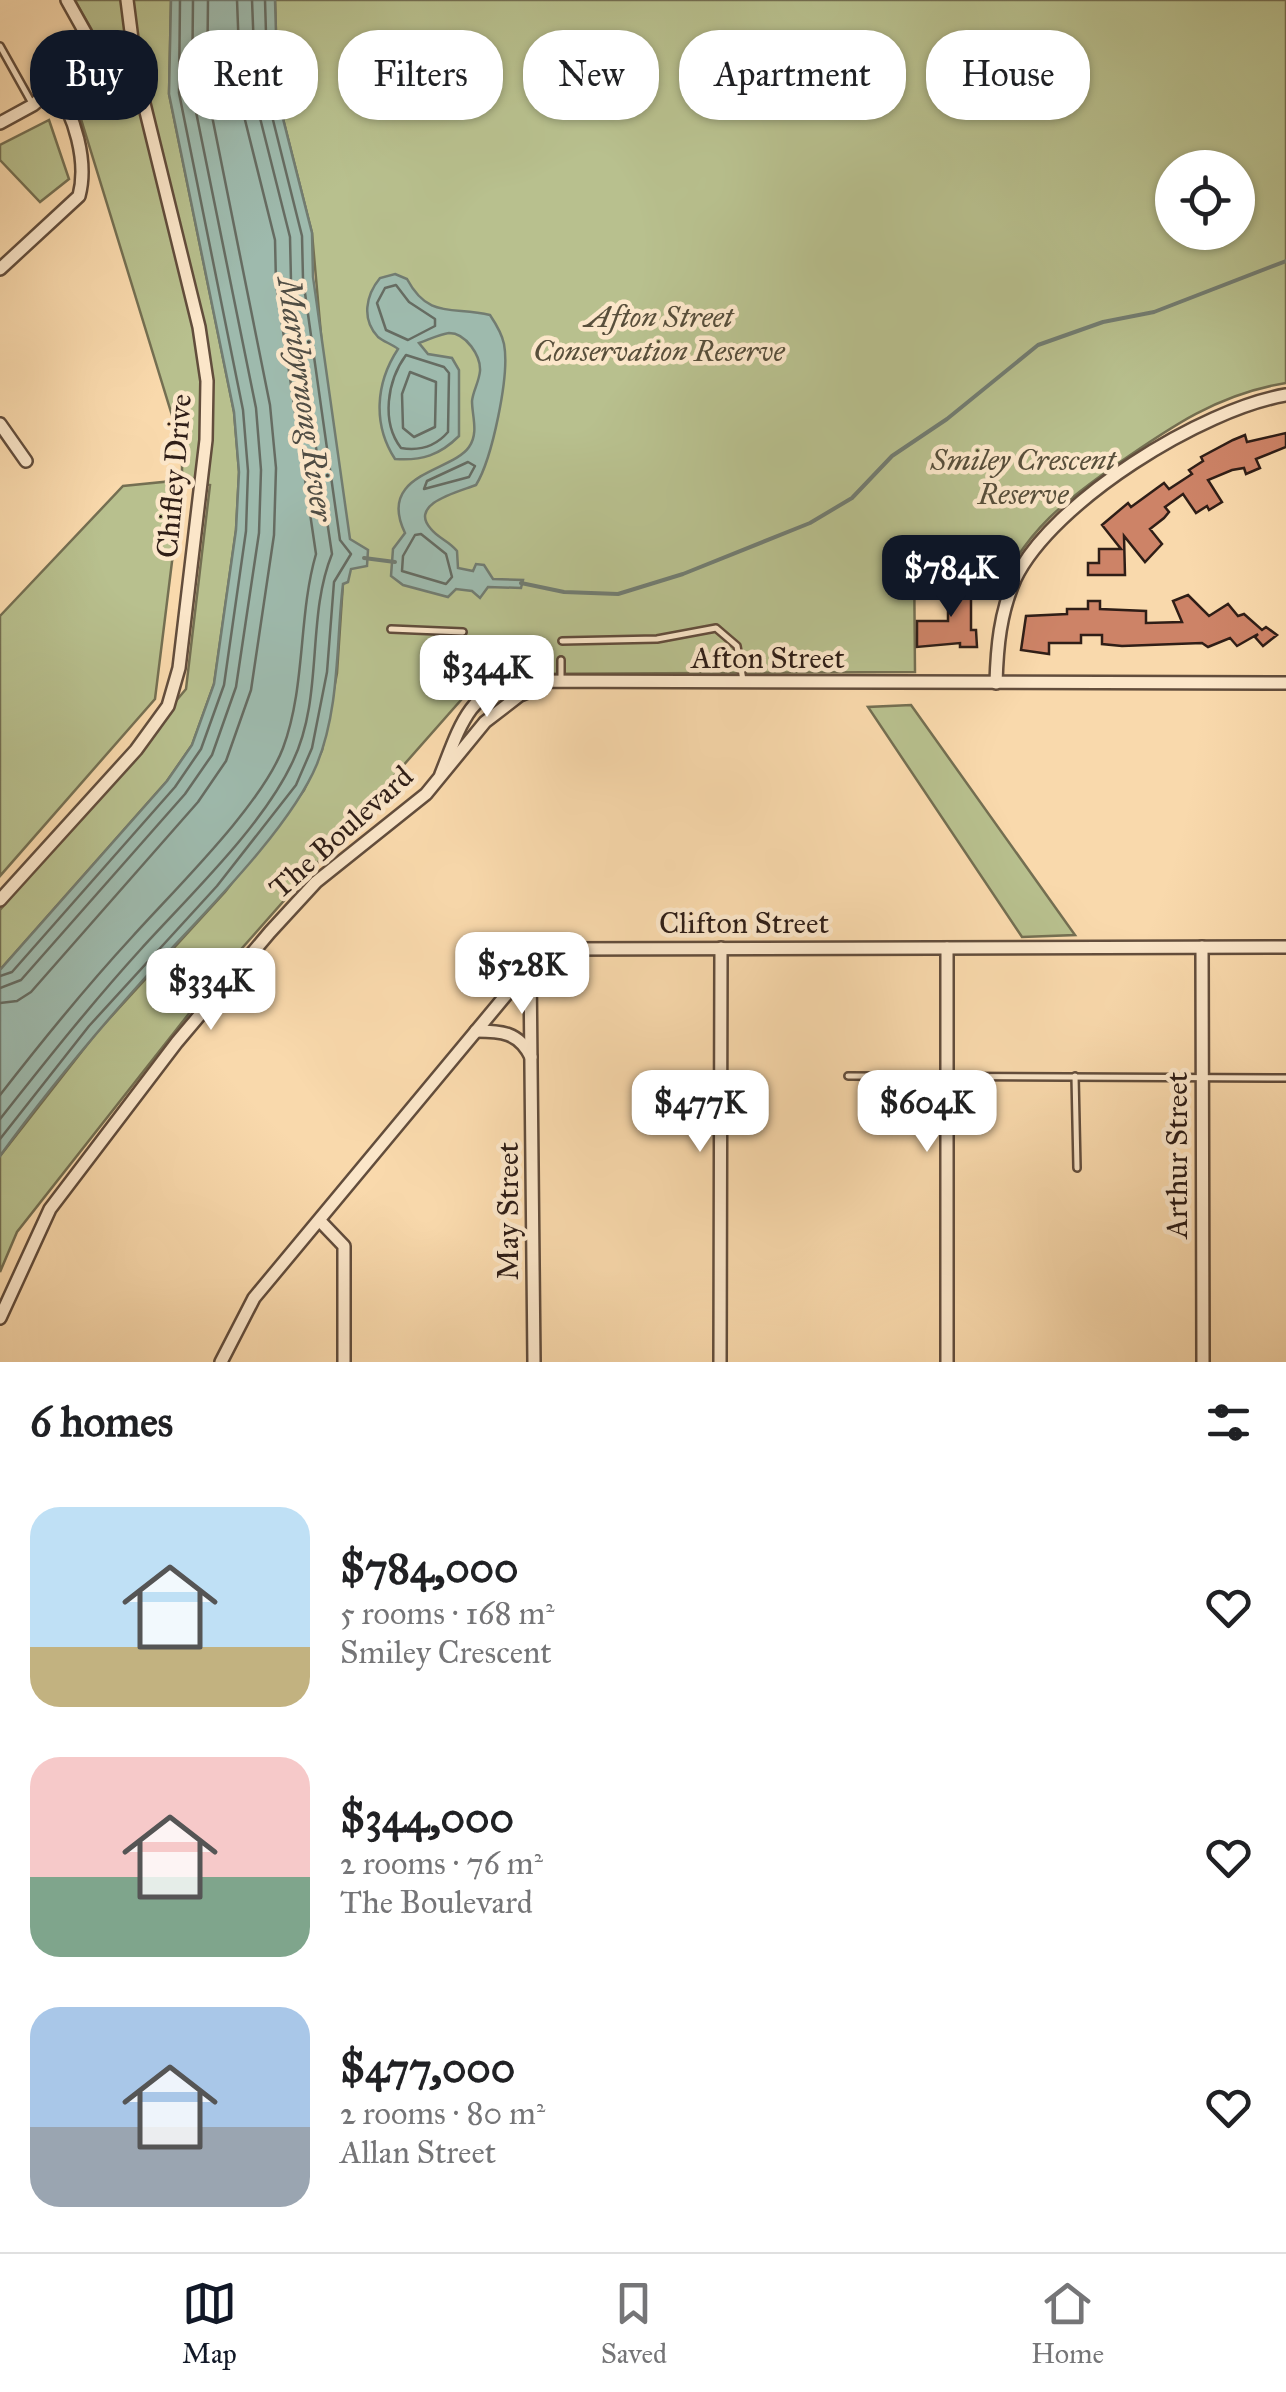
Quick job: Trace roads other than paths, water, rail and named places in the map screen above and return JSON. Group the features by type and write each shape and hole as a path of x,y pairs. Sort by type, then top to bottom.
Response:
{"street":[{"path":"67,0 83,30"},
{"name":"Chifley Drive","path":"0,900 136,750 168,706 180,668 206,440 207,381 200,326 136,72 127,0"},
{"path":"0,124 30,107"},
{"path":"0,269 78,196 81,173 72,120"},
{"path":"996,684 998,638 1009,595 1028,557 1063,518 1206,418 1286,395"},
{"path":"0,424 26,461"},
{"path":"478,698 504,684 555,683"},
{"name":"Afton Street","path":"555,683 1286,683"},
{"name":"The Boulevard","path":"0,1318 50,1210 177,1042 316,882 416,802 495,713 520,694 555,683"},
{"name":"The Boulevard","path":"441,774 478,698"},
{"name":"Arthur Street","path":"1202,947 1203,1362"},
{"name":"Clifton Street","path":"221,1362 254,1298 530,967 560,949 1286,947"},
{"path":"720,1362 721,948"},
{"path":"947,948 947,1362"},
{"name":"May Street","path":"530,967 534,1362"},
{"path":"476,1031 508,1033 520,1040 532,1060"},
{"path":"320,1222 344,1246 344,1362"}],"lane":[{"path":"0,46 30,100"},
{"path":"562,641 657,639 716,628 737,646 743,683"},
{"path":"392,629 463,632"},
{"path":"463,660 478,698"},
{"path":"555,683 561,660"},
{"path":"848,1076 1286,1078"},
{"path":"1075,1076 1077,1168"}],"water":[{"name":"Maribyrnong River","path":"171,0 275,0 276,30 178,30 178,120 283,120 312,233 313,277 350,539 368,550 367,566 351,569 348,582 343,584 330,720 305,788 268,841 98,1032 0,1156 0,970 167,781 192,745 214,684 236,530 239,472 234,412 169,94"},
{"path":"395,274 407,279 415,292 433,306 490,315 502,337 502,395 482,473 476,485 431,505 425,520 457,551 458,568 473,571 476,564 484,565 493,579 523,580 521,588 488,587 480,598 472,591 456,589 448,597 403,585 391,576 393,549 405,533 399,513 400,498 420,477 469,447 474,430 472,401 480,371 471,346 455,334 419,343 428,354 452,358 459,370 459,436 430,455 395,459 383,432 380,404 385,376 398,349 378,337 369,323 367,307 380,278"}],"waterway":[{"path":"521,583 564,592 618,594 683,574 810,523 852,498 892,456 947,419 1038,345 1103,322 1154,312 1286,261"},
{"path":"364,558 395,562"}],"park label":[{"name":"Afton Street Conservation Reserve","path":"659,334"},
{"name":"Smiley Crescent Reserve","path":"1023,477"}]}
